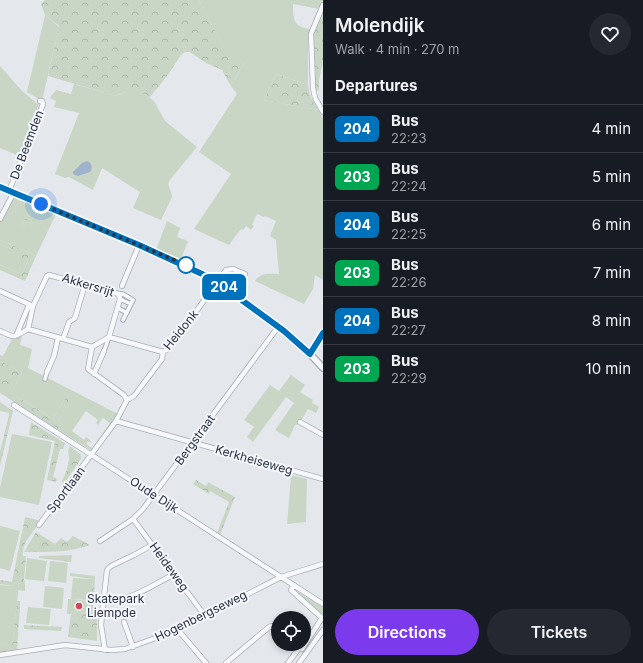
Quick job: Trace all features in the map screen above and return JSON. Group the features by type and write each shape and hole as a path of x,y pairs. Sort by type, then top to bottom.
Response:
{"street":[{"path":"323,5 311,34 313,88 315,98 323,112"},
{"name":"De Beemden","path":"11,191 43,104 42,101 40,101"},
{"path":"0,187 139,245 194,269 218,282 278,327 310,354 323,368"},
{"path":"0,219 11,191"},
{"path":"122,286 139,245"},
{"name":"Heidonk","path":"92,455 116,421 127,400 134,396 162,359 163,352 172,345 226,270 229,268 245,274"},
{"name":"Akkersrijt","path":"31,306 49,275 85,284 120,296 109,337"},
{"path":"45,379 68,322 75,318 85,284"},
{"path":"0,291 31,306"},
{"path":"120,296 131,304 123,320"},
{"path":"28,329 31,306"},
{"path":"16,336 31,306"},
{"path":"118,308 127,313"},
{"name":"Bergstraat","path":"100,540 133,519 143,509 278,327"},
{"path":"0,331 16,336 28,329 92,347 109,337 163,352"},
{"path":"310,354 323,334"},
{"path":"94,374 109,337"},
{"path":"92,347 88,367 90,371 124,395 127,400"},
{"name":"Oude Dijk","path":"14,405 323,604"},
{"name":"Kerkheiseweg","path":"116,421 323,479"},
{"path":"300,422 323,435"},
{"name":"Sportlaan","path":"39,525 92,455"},
{"name":"Heideweg","path":"133,519 204,616"},
{"path":"104,650 101,625 107,570 111,566 152,545"},
{"name":"Hogenbergseweg","path":"0,655 65,645 104,650 117,650 133,647 178,630 281,577 323,564"},
{"path":"103,602 114,602 149,588 174,574"},
{"path":"294,585 291,590 322,618 311,631"},
{"path":"124,622 133,647"},
{"path":"226,663 268,627 271,626"},
{"path":"178,630 206,663"},
{"path":"299,663 323,630"},
{"path":"288,663 296,651"}],"green space":[{"path":"45,0 199,0 228,56 244,63 231,86 222,70 206,63 190,52 185,52 181,55 167,76 150,97 133,91 124,92 116,96 48,76 59,26 45,15 41,4"},
{"path":"199,0 323,0 319,9 293,4 293,14 297,24 304,28 310,29 308,38 308,85 276,74 264,100 318,110 323,118 323,280 315,275 313,289 304,304 255,281 263,275 279,274 276,240 270,236 276,221 257,214 252,225 254,226 251,230 246,226 243,230 241,229 229,245 194,229 231,174 199,152 237,94 231,86 244,63 228,57"},
{"path":"323,11 323,61 319,80 319,90 315,91 314,34 317,23"},
{"path":"45,15 59,27 42,101 27,92"},
{"path":"0,66 22,91 39,105 19,156 0,148"},
{"path":"276,74 308,85 310,96 318,110 264,100"},
{"path":"74,84 116,96 128,91 144,93 154,101 165,121 197,147 169,181 172,197 161,220 133,208 140,192 102,168 93,190 69,177 65,178 55,174 79,113 54,107 56,101 50,98 56,90 71,94"},
{"path":"13,196 35,205 24,228 22,227 30,206 12,198"},
{"path":"12,198 30,206 22,227 24,228 35,205 56,214 36,256 0,240 0,222"},
{"path":"167,221 180,228 177,237 188,241 180,261 156,250"},
{"path":"0,240 36,256 25,281 0,270 0,265 22,274 28,261 11,253 13,250 0,244"},
{"path":"0,244 13,250 12,253 28,260 22,274 0,265"},
{"path":"22,336 20,345 32,349 28,368 118,414 91,450 60,431 63,425 58,421 71,397 67,395 53,419 11,393 22,372 0,361 0,355 3,356 12,339","holes":["86,411 98,420 96,423 98,425 103,418 110,423 92,448 86,444 88,441 90,443 91,441 86,437 84,440 72,431"]},
{"path":"0,361 22,372 11,393 53,419 67,395 72,397 58,421 63,425 60,431 0,393"},
{"path":"291,375 305,385 300,392 313,400 312,403 319,407 316,413 308,409 299,424 295,425 289,438 275,430 294,403 286,397 253,442 247,437 254,427 244,420 270,385 279,391"},
{"path":"0,402 13,411 0,466 0,452 9,413 0,411"},
{"path":"31,422 65,443 63,449 60,449 53,477 57,478 56,482 47,480 55,441 29,435"},
{"path":"12,434 52,442 39,505 0,497 0,488"},
{"path":"70,446 81,455 81,459 64,484 62,480 65,475 69,459 68,451"},
{"path":"291,475 307,479 306,522 287,524"},
{"path":"196,480 206,486 208,482 235,497 220,535 217,533 229,502 210,491 209,494 193,484"},
{"path":"25,517 41,521 24,546 23,556 26,556 24,581 25,591 18,590 19,584 17,581 12,586 0,584 0,580 12,582"},
{"path":"0,526 20,531 10,571 0,568"},
{"path":"36,532 55,544 61,538 67,542 73,536 90,545 65,551 24,552"},
{"path":"72,555 71,562 39,558 39,556"},
{"path":"27,558 47,561 44,581 25,579"},
{"path":"50,561 68,563 66,583 48,581"},
{"path":"70,573 95,576 93,616 97,617 97,641 68,637 71,614 67,614 68,599 70,599 70,611 90,613 93,579 70,576"},
{"path":"73,578 93,579 91,600 71,599"},
{"path":"17,581 19,584 12,648 7,644 0,643 0,585 12,586"},
{"path":"45,586 64,588 62,609 43,607"},
{"path":"294,591 323,607 323,616"},
{"name":"Skatepark Liempde","path":"70,599 91,601 90,613 70,611"},
{"path":"17,601 20,601 20,607 17,650 0,653 0,643 7,644 12,647"},
{"path":"28,607 51,609 49,625 26,623"},
{"path":"24,625 62,627 61,631 24,629"}],"water":[{"path":"87,161 92,166 90,172 78,176 73,174 73,172 82,163"}],"bus line":[{"name":"204","path":"0,187 139,245 213,279 284,331 310,354 323,333"}],"place":[{"name":"Skatepark Liempde","path":"79,606"}],"route":[{"path":"41,204 186,265"}]}
